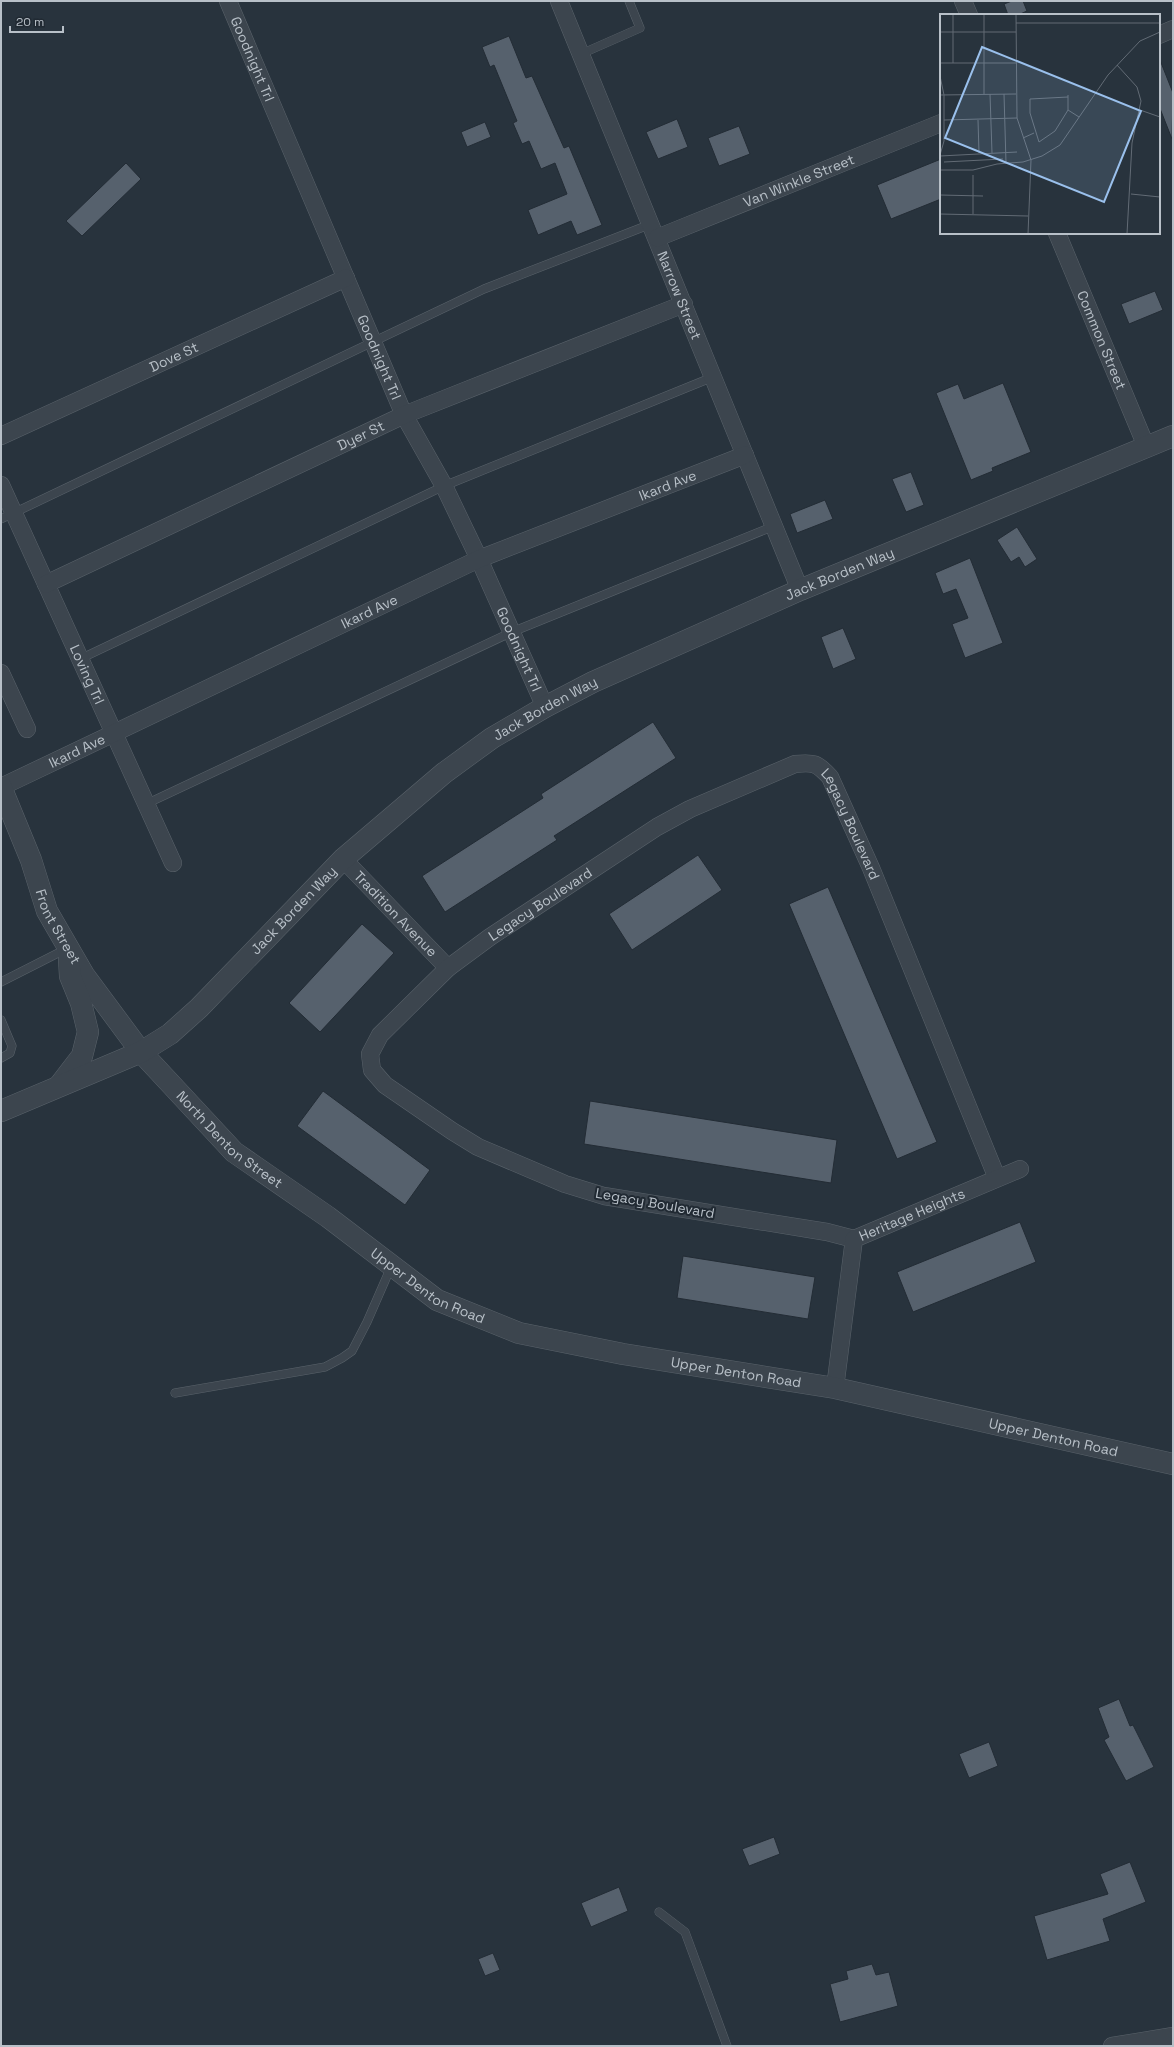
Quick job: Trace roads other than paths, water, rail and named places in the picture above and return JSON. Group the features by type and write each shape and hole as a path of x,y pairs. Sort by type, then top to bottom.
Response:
{"street":[{"name":"Goodnight Trl","path":"228,1 404,415 444,486 480,559 544,707"},
{"name":"Narrow Street","path":"560,1 800,590"},
{"path":"963,1 969,14"},
{"path":"1160,35 1173,29"},
{"name":"Van Winkle Street","path":"654,231 940,123"},
{"name":"Common Street","path":"1057,234 1146,446"},
{"name":"Dove St","path":"1,436 346,278"},
{"name":"Dyer St","path":"46,584 404,415 684,304"},
{"name":"Jack Borden Way","path":"1,1111 141,1052 170,1034 199,1008 343,859 444,773 492,738 544,707 593,682 800,590 1173,436"},
{"name":"Ikard Ave","path":"1,787 480,559 745,456"},
{"name":"Loving Trl","path":"1,485 7,516 46,584 173,862"},
{"path":"1,673 27,729"},
{"name":"Legacy Boulevard","path":"854,1239 826,1232 604,1196 565,1184 478,1147 452,1131 385,1085 372,1070 370,1054 380,1035 448,968 490,938 657,827 690,808 795,764 811,762 820,767 830,778 871,868 997,1178"},
{"name":"Front Street","path":"1,787 31,860 47,910 84,975 141,1052"},
{"name":"Tradition Avenue","path":"343,859 448,968"},
{"path":"59,1087 82,1056 88,1032 81,1003 70,976 68,948"},
{"name":"North Denton Street","path":"141,1052 234,1152 328,1217"},
{"name":"Heritage Heights","path":"835,1388 854,1239 1020,1169"},
{"name":"Upper Denton Road","path":"328,1217 392,1264 437,1300 519,1333 623,1354 835,1388 1173,1464"},
{"path":"1112,2046 1173,2036"}],"lane":[{"path":"582,54 640,28 629,1"},
{"path":"7,516 484,290 654,231"},
{"path":"80,659 444,486 713,377"},
{"path":"146,804 512,632 774,526"},
{"path":"1,982 68,948"},
{"path":"1,1020 12,1046 10,1053 1,1058"},
{"path":"175,1393 325,1366 342,1358 352,1351 367,1322 392,1264"},
{"path":"659,1912 685,1932 727,2046"}]}
